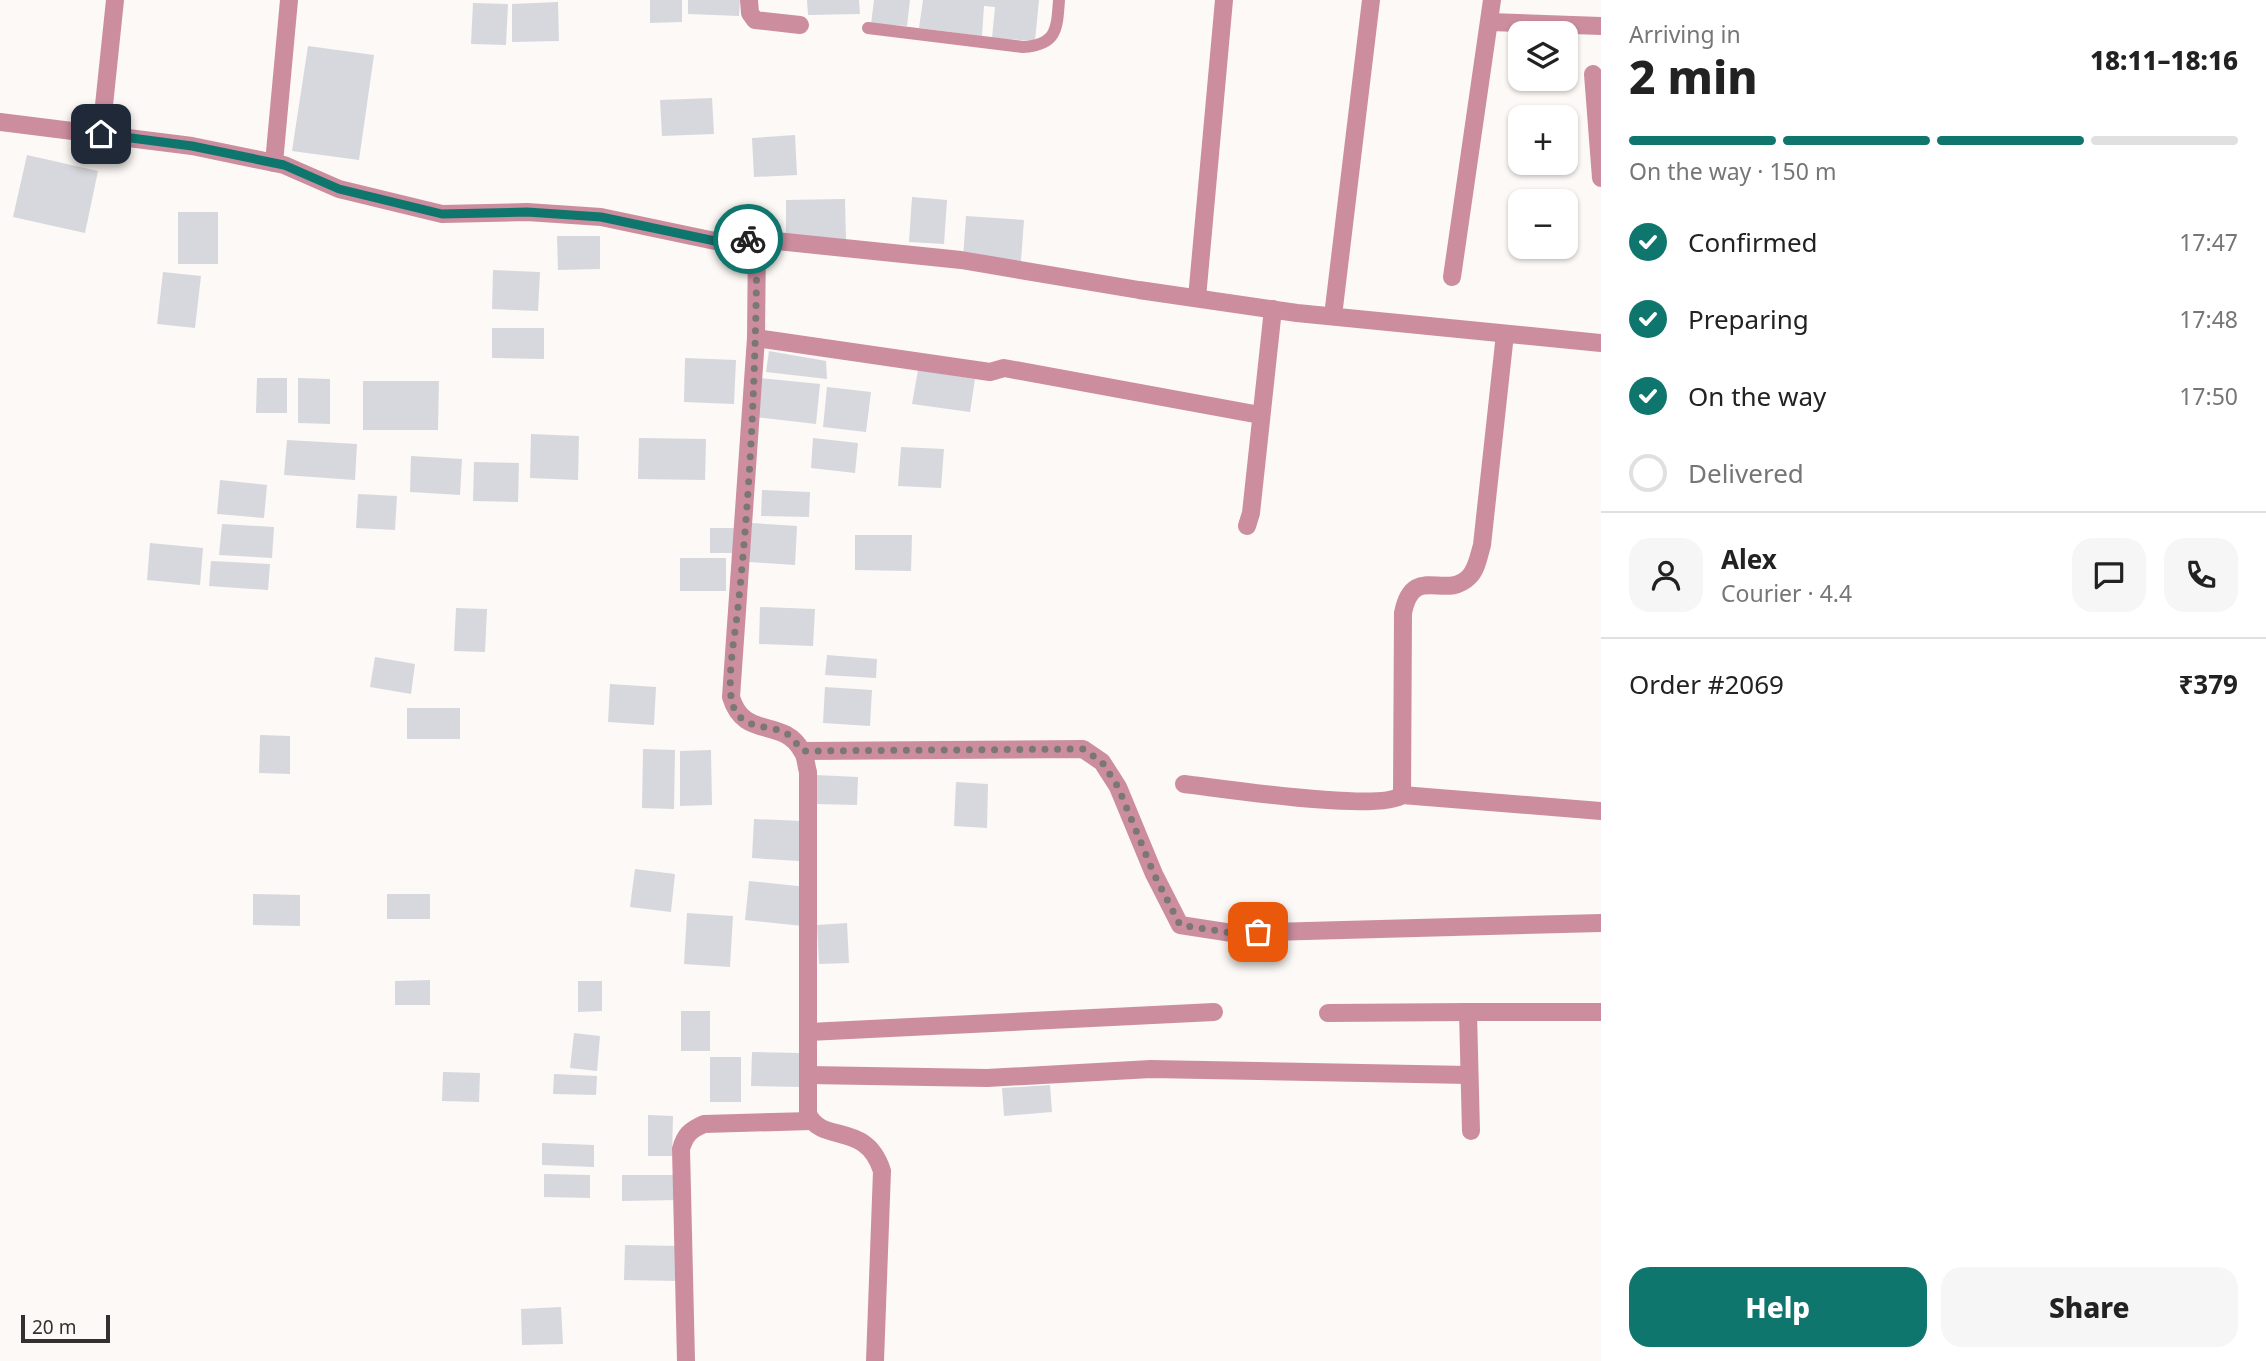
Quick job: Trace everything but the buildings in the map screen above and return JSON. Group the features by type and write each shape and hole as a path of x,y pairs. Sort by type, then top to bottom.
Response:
{"street":[{"path":"101,134 115,0"},
{"path":"274,163 289,0"},
{"path":"749,0 755,20 800,25"},
{"path":"1197,298 1224,0"},
{"path":"1334,316 1371,0"},
{"path":"1452,277 1492,0"},
{"path":"1490,22 1601,26"},
{"path":"1592,74 1601,178"},
{"path":"0,122 192,146 274,163 339,189 442,214 527,212 601,217 715,241 757,239 961,260 1273,309 1601,343"},
{"path":"757,239 756,338 731,697 735,712 749,724 786,733 803,751 808,772 808,1114 818,1127 854,1137 867,1144 876,1153 881,1171 875,1361"},
{"path":"1247,526 1251,513 1273,309"},
{"path":"1402,795 1403,613 1406,598 1412,589 1421,586 1460,582 1475,569 1482,545 1505,334"},
{"path":"756,338 990,372 1004,368 1260,415"},
{"path":"803,751 1083,749 1102,762 1118,787 1154,874 1180,925 1232,933 1601,923"},
{"path":"1184,784 1363,803 1396,800 1402,795 1601,811"},
{"path":"809,1032 1214,1012"},
{"path":"1468,1012 1471,1131"},
{"path":"1328,1013 1601,1012"},
{"path":"808,1075 987,1078 1151,1069 1469,1075"},
{"path":"686,1361 681,1149 684,1138 691,1129 704,1124 811,1121"}],"lane":[{"path":"868,28 1023,47 1039,46 1047,41 1056,29 1059,0"}],"way so far":[{"path":"748,239 757,239 756,338 742,576 731,676 731,697 735,712 749,724 786,733 803,751 1083,749 1102,762 1118,787 1154,874 1180,925 1232,933 1258,932"}],"route":[{"path":"101,134 192,146 284,165 339,189 442,214 527,212 601,217 715,241 748,239"}]}
